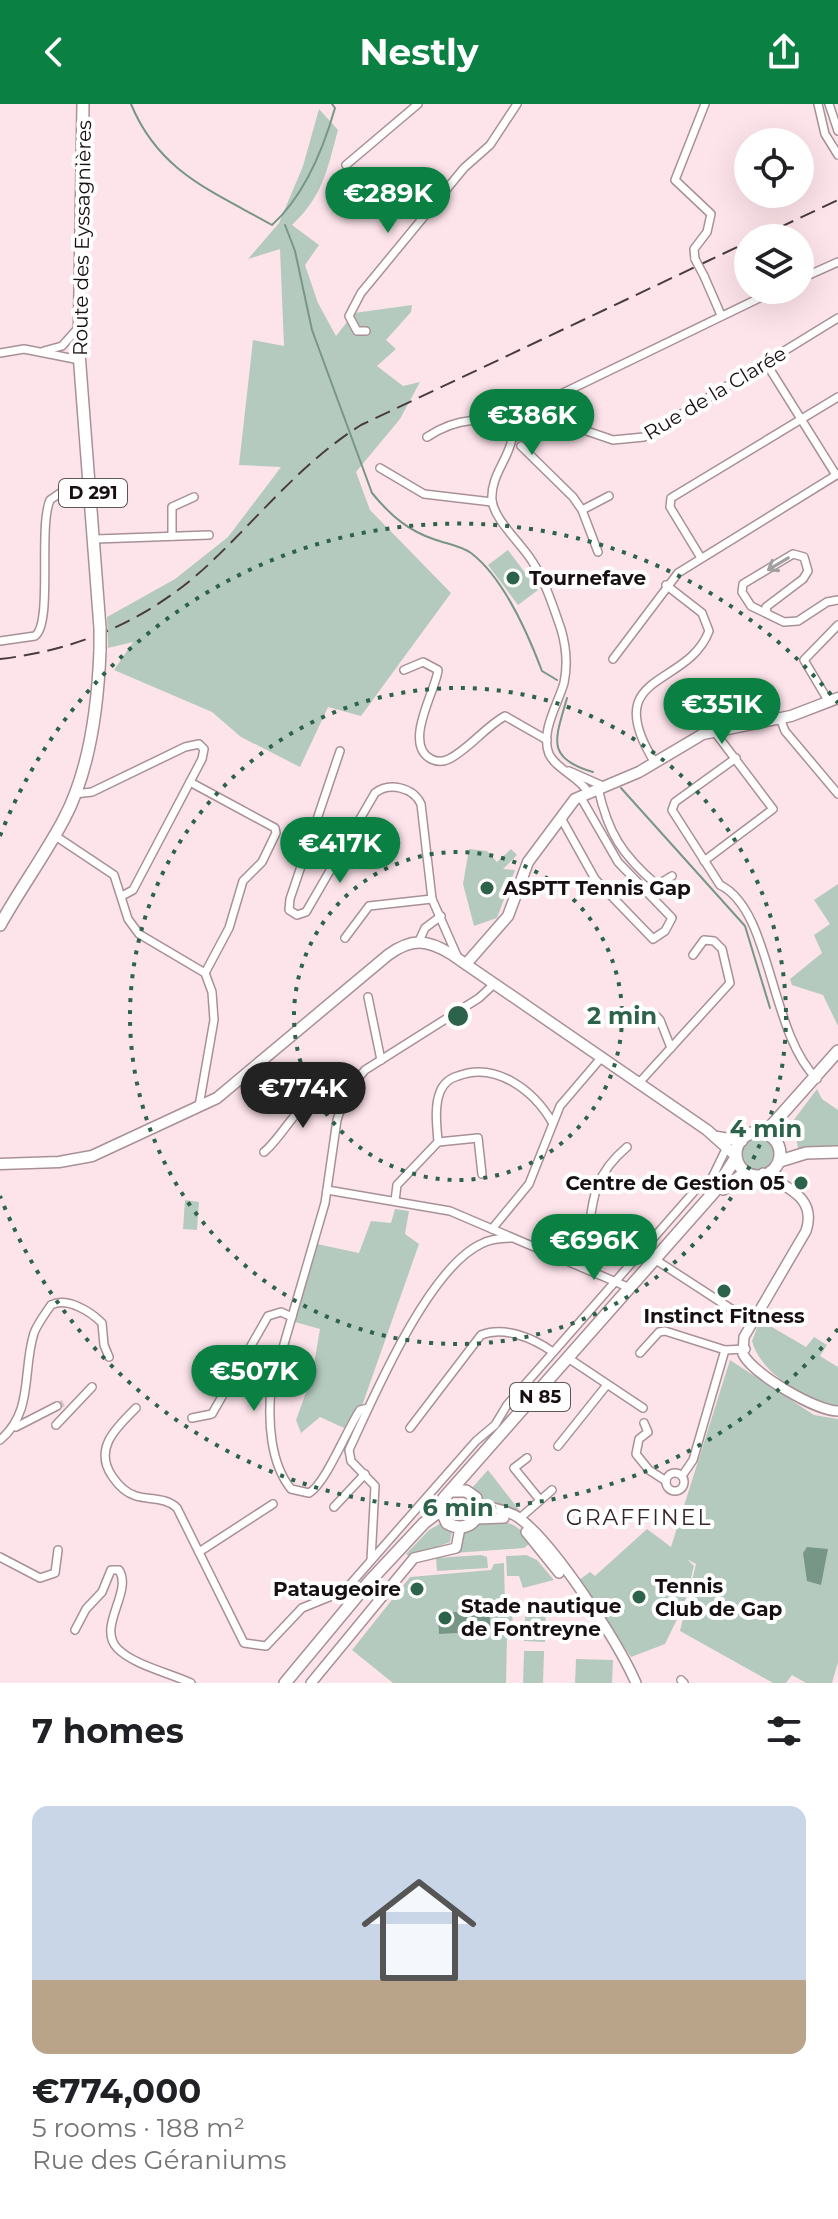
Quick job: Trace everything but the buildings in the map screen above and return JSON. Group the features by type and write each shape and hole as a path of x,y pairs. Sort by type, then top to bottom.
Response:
{"main road":[{"name":"Route des Eyssagnières","path":"0,925 54,835 76,789 95,709 100,650 96,539 79,354 83,104"},
{"path":"462,961 508,916 523,870 560,816 592,791 655,763 714,731 780,718 834,700"},
{"path":"0,1164 83,1158 204,1104 242,1079 388,955 405,944 419,941 437,945 462,961 715,1136 745,1173 763,1173 778,1163 806,1153 838,1152"},
{"path":"778,1163 786,1120 838,1051"},
{"path":"715,1136 742,1141 765,1133 838,1058"},
{"path":"765,1133 780,1144 806,1153"},
{"path":"732,1154 742,1141"},
{"name":"N 85","path":"449,1520 444,1498 460,1491 622,1291 723,1181 732,1154"},
{"name":"N 85","path":"622,1291 659,1262 726,1185 745,1173"},
{"name":"N 85","path":"460,1491 472,1468 570,1359"},
{"path":"460,1491 484,1506 476,1519"},
{"name":"N 85","path":"286,1683 352,1591 424,1523 476,1519"},
{"name":"N 85","path":"286,1683 427,1526 449,1520"}],"street":[{"path":"346,165 418,104"},
{"path":"366,331 357,331 349,316 361,293 464,168 490,145 517,104"},
{"path":"705,104 675,180 711,214 707,232 694,249 695,259 721,315"},
{"path":"818,104 825,134 838,155"},
{"path":"829,104 838,131"},
{"path":"814,273 838,262"},
{"path":"672,876 657,885 620,849 592,791 550,756 547,740 564,682 566,649 540,574 492,502 500,465 517,442 538,424 545,408 561,394 745,304"},
{"name":"Rue de la Clarée","path":"538,424 578,428 601,438 633,440 838,318"},
{"path":"35,351 54,350 64,345 79,326"},
{"path":"64,345 79,354"},
{"path":"63,358 64,345"},
{"path":"0,360 0,353 12,348 63,358 79,354"},
{"path":"613,659 666,585 701,558 837,474 766,363"},
{"path":"701,558 670,507 671,498 838,397"},
{"path":"427,437 453,423 497,424 564,487 582,510 598,552"},
{"path":"380,468 424,494 492,502"},
{"path":"0,641 35,636 42,627 42,560 50,500 60,493 92,492"},
{"path":"582,510 609,496"},
{"path":"172,536 172,507 194,497"},
{"path":"96,539 209,535"},
{"path":"767,613 766,607 803,579 808,571 804,557 793,554 743,584 742,592 751,606 777,621 791,622 827,602 838,600"},
{"path":"655,763 636,722 639,701 647,688 695,652 709,631 702,613 666,585"},
{"path":"834,700 804,660 838,625"},
{"path":"404,670 423,662 438,670 426,699 421,734 422,748 429,758 440,761 452,757 505,716 547,740"},
{"path":"780,718 785,731 838,794"},
{"path":"704,861 773,813 773,805 714,731"},
{"path":"76,789 86,795 185,747 199,744 204,754 133,890 122,896"},
{"path":"340,751 290,899 289,910 297,915 306,912 370,800 379,789 389,786 412,793 421,804 432,899 462,961"},
{"path":"736,758 673,806 674,815 720,885 729,889 748,912 759,935 775,999 803,1059 817,1079"},
{"path":"560,816 595,879 653,939 665,931 672,918 618,862 586,776 566,771"},
{"path":"190,782 275,828 276,833 262,862 243,881 229,928 205,973 214,1011 204,1104"},
{"path":"54,835 108,869 122,896 128,919 139,934 205,973"},
{"path":"345,938 369,906 432,899"},
{"path":"419,941 425,928 441,916"},
{"path":"638,1084 730,983 722,949 714,941 704,940 693,955"},
{"path":"368,1408 360,1410 343,1437 321,1484 309,1493 291,1489 274,1450 271,1389 327,1190 335,1130 346,1093 365,1070 479,998 494,984"},
{"path":"368,997 381,1060"},
{"path":"653,1013 660,1020 671,1048"},
{"path":"481,1244 488,1228 529,1184 560,1106 601,1058"},
{"path":"438,1142 439,1093 452,1078 472,1071 493,1074 524,1088 552,1122"},
{"path":"264,1152 291,1120 322,1092 334,1089 346,1093"},
{"path":"395,1201 397,1185 438,1142 481,1137 482,1174"},
{"path":"582,1267 594,1190 606,1166 627,1147"},
{"path":"710,1182 732,1154"},
{"path":"778,1163 782,1184"},
{"path":"763,1173 806,1203 810,1209 809,1222 751,1326 745,1349 760,1371 818,1408 838,1411"},
{"path":"352,1591 371,1560 440,1481 453,1471 553,1352 622,1291 699,1186 723,1181"},
{"path":"327,1190 450,1211 603,1276 622,1291"},
{"path":"371,1560 375,1492 365,1474 349,1456 368,1408 435,1288 459,1259 481,1244 511,1238"},
{"path":"659,1262 751,1326"},
{"path":"16,1427 28,1382 35,1331 51,1305 67,1302 102,1323 104,1345 109,1357"},
{"path":"192,1418 212,1414 268,1316 281,1312 292,1317"},
{"path":"410,1428 481,1335 491,1331 515,1333 553,1352"},
{"path":"640,1353 659,1332 665,1331 725,1350 745,1349"},
{"path":"682,1476 693,1460 725,1350"},
{"path":"570,1359 643,1408"},
{"path":"558,1446 606,1386"},
{"path":"56,1425 92,1387"},
{"path":"0,1440 16,1427 62,1404 67,1412"},
{"path":"136,1408 107,1441 105,1462 109,1472 131,1495 171,1502 249,1646 266,1646 302,1608 352,1591 385,1573"},
{"path":"644,1423 648,1432 639,1439 636,1454 669,1487 678,1490 684,1482 682,1476"},
{"path":"527,1458 514,1468 540,1500"},
{"path":"666,1481 672,1473 682,1476"},
{"path":"334,1507 365,1474"},
{"path":"520,1518 552,1490"},
{"path":"199,1552 273,1504"},
{"path":"484,1506 520,1518 594,1612 636,1683"},
{"path":"476,1519 492,1516 518,1524 594,1612"},
{"path":"311,1683 414,1558 438,1552 453,1544 455,1533 449,1520"},
{"path":"0,1557 40,1578 55,1573 58,1550"},
{"path":"75,1630 86,1609 98,1599 111,1570 119,1570 122,1580 111,1635 114,1645 126,1655 191,1683"},
{"path":"338,1627 359,1599 352,1591"}],"shaded area":[{"path":"319,109 338,130 317,193 292,225 319,245 305,265 318,303 336,336 354,313 412,305 411,312 386,340 396,349 377,366 403,386 420,382 400,419 356,472 370,510 451,593 361,716 328,707 300,767 241,737 212,712 114,670 133,642 108,648 107,617 175,579 228,537 281,467 239,465 253,340 284,346 280,249 248,259 279,223 303,166"},
{"name":"Tournefave","path":"508,550 538,590 518,605 488,565"},
{"name":"ASPTT Tennis Gap","path":"469,849 487,851 497,862 511,849 517,855 503,869 515,870 497,918 474,926 463,884"},
{"path":"838,884 838,1026 823,995 792,985 790,979 822,953 814,935 830,924 814,900"},
{"path":"817,1089 822,1099 838,1110 838,1147 798,1148 793,1121"},
{"path":"758,1137 770,1142 775,1154 770,1166 758,1171 746,1166 741,1154 746,1142"},
{"path":"185,1200 199,1202 197,1230 183,1229"},
{"path":"395,1209 409,1211 405,1234 419,1244 363,1403 344,1428 320,1417 301,1433 296,1420 312,1376 320,1329 295,1322 317,1244 359,1253 371,1221 391,1223"},
{"path":"760,1320 806,1347 814,1337 827,1345 820,1356 838,1367 838,1405 799,1392 764,1364 752,1341"},
{"path":"730,1360 814,1415 838,1419 838,1662 832,1683 806,1683 792,1675 786,1683 773,1683 680,1631 696,1564 687,1559 694,1566 684,1605 665,1644 631,1657 579,1580 590,1572 595,1576 647,1529 671,1547"},
{"path":"488,1470 520,1511 518,1514 482,1502 471,1489"},
{"path":"497,1520 517,1527 528,1545 524,1548 454,1553 462,1546 463,1530 476,1521"},
{"path":"441,1523 452,1531 450,1542 410,1557 406,1554 429,1530"},
{"path":"807,1547 828,1549 821,1585 807,1581 803,1553"},
{"path":"526,1555 537,1560 554,1580 523,1588 519,1576 507,1576 506,1556"},
{"path":"487,1557 488,1568 437,1571 436,1558"},
{"name":"Stade nautique de Fontreyne","path":"504,1563 505,1606 512,1606 513,1629 507,1636 506,1683 393,1683 352,1650 410,1577 491,1570 494,1564"},
{"path":"526,1600 546,1601 545,1642 524,1641"},
{"path":"489,1610 491,1631 439,1634 438,1613"},
{"path":"524,1651 544,1651 543,1683 523,1683"},
{"path":"576,1659 613,1660 612,1683 575,1683"}],"waterway":[{"path":"131,104 156,147 172,163 208,190 272,225 294,200 311,171 330,124 335,108 332,104"},
{"path":"285,225 295,251 312,330 372,493 408,527 459,547 483,564 514,608 542,671 557,680"},
{"path":"567,698 557,735 560,753 577,766 593,772"},
{"path":"621,788 745,926 770,1008"}],"tunnel":[{"path":"57,1406 66,1402"}],"railway":[{"path":"787,224 838,200"},
{"path":"0,659 29,655 85,640 138,616 186,584 300,473 361,425 734,249"}],"place":[{"name":"Tournefave","path":"513,578"},
{"name":"ASPTT Tennis Gap","path":"487,888"},
{"name":"Centre de Gestion 05","path":"801,1183"},
{"name":"Instinct Fitness","path":"724,1291"},
{"name":"Pataugeoire","path":"417,1589"},
{"name":"Tennis Club de Gap","path":"639,1597"},
{"name":"Stade nautique de Fontreyne","path":"445,1618"}],"district":[{"name":"GRAFFINEL","path":"639,1517"}]}
